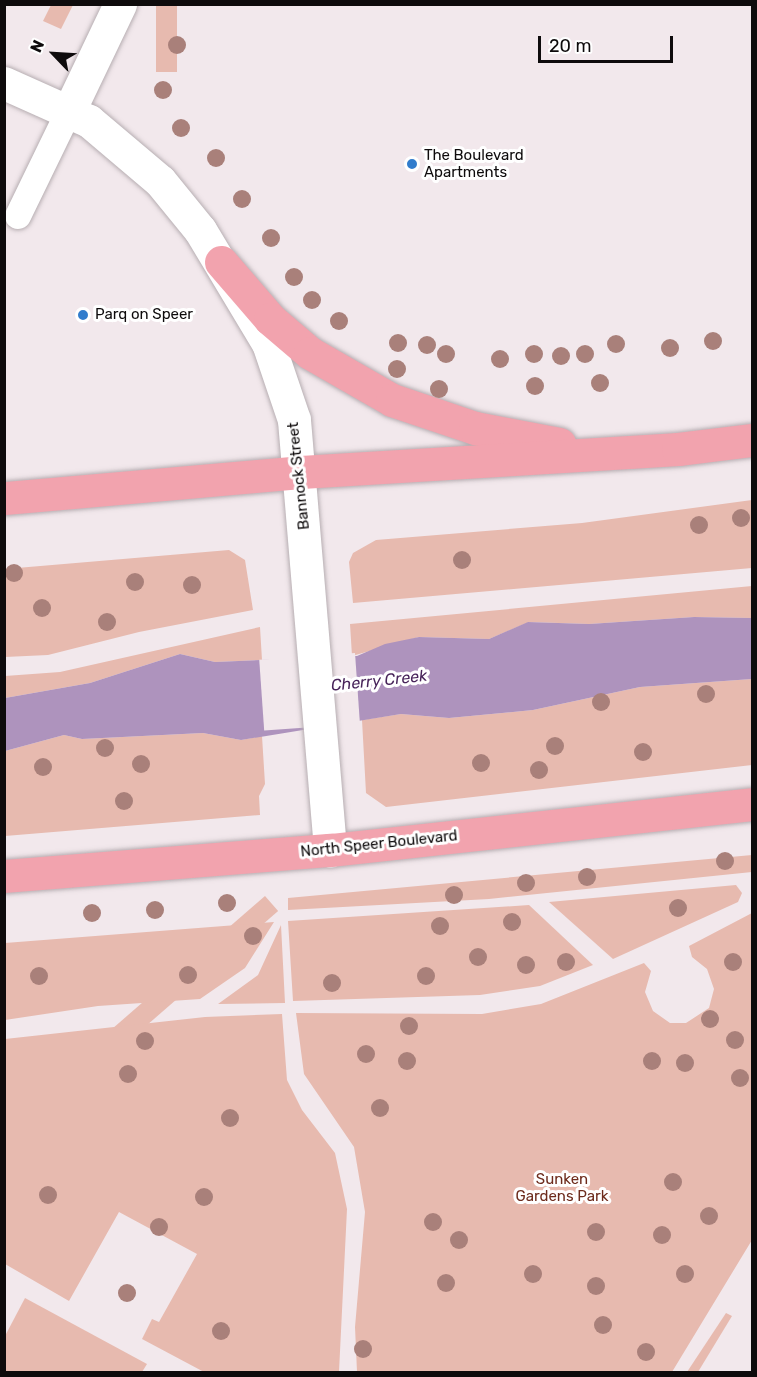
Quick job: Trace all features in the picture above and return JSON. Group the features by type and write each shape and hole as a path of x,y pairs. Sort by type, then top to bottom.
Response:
{"main road":[{"path":"221,262 270,319 310,353 392,400 475,428 609,453"},
{"path":"4,498 301,472 609,453 753,440"},
{"name":"North Speer Boulevard","path":"4,876 330,850 753,804"}],"street":[{"path":"68,113 120,4"},
{"name":"Bannock Street","path":"4,82 110,136 160,181 221,262 268,343 294,420 301,472 330,850"}],"lane":[{"path":"18,216 68,113"}],"green space":[{"path":"51,5 73,5 61,29 43,21"},
{"path":"156,5 177,5 177,72 156,72"},
{"path":"752,500 752,568 353,603 349,562 353,553 376,540 582,523"},
{"path":"229,550 245,560 253,610 139,632 48,655 5,657 5,569"},
{"path":"752,586 752,618 694,617 589,624 529,622 489,639 419,637 352,656 350,624"},
{"path":"260,627 262,660 215,662 180,654 90,683 5,698 5,676 60,672"},
{"path":"752,679 752,765 386,807 366,793 362,720 401,714 449,718 533,710 640,687"},
{"path":"203,733 241,740 262,736 265,784 259,796 260,815 5,836 5,751 64,735 82,739"},
{"path":"752,855 752,872 489,899 288,910 288,898"},
{"path":"736,885 742,893 738,902 613,959 549,902"},
{"path":"265,896 278,911 81,1082 68,1067"},
{"path":"529,905 593,965 540,986 480,995 293,1001 288,921"},
{"name":"Sunken Gardens Park","path":"752,913 752,1240 672,1372 357,1372 355,1327 365,1212 354,1147 304,1074 296,1013 482,1014 541,1004 644,963 651,971 645,992 653,1011 670,1023 686,1023 709,1008 714,989 707,969 692,957 689,946"},
{"path":"274,922 245,968 200,999 98,1006 5,1020 5,943"},
{"path":"281,925 285,1003 218,1004 258,975"},
{"path":"282,1014 287,1080 302,1110 335,1153 347,1209 339,1372 204,1372 142,1339 152,1319 159,1322 197,1254 119,1212 69,1301 5,1264 5,1039 205,1017"},
{"path":"25,1298 147,1364 142,1372 5,1372 5,1336"},
{"path":"726,1313 732,1316 698,1372 687,1372"}],"water":[{"name":"Cherry Creek","path":"694,617 752,618 752,679 640,687 533,710 449,718 401,714 241,740 203,733 82,739 64,735 5,751 5,698 90,683 180,654 215,662 357,656 385,644 419,637 489,639 528,622 589,624"}],"pier":[{"path":"355,653 360,724 264,731 259,660"}],"place":[{"name":"The Boulevard Apartments","path":"412,164"},
{"name":"Parq on Speer","path":"83,315"}]}
